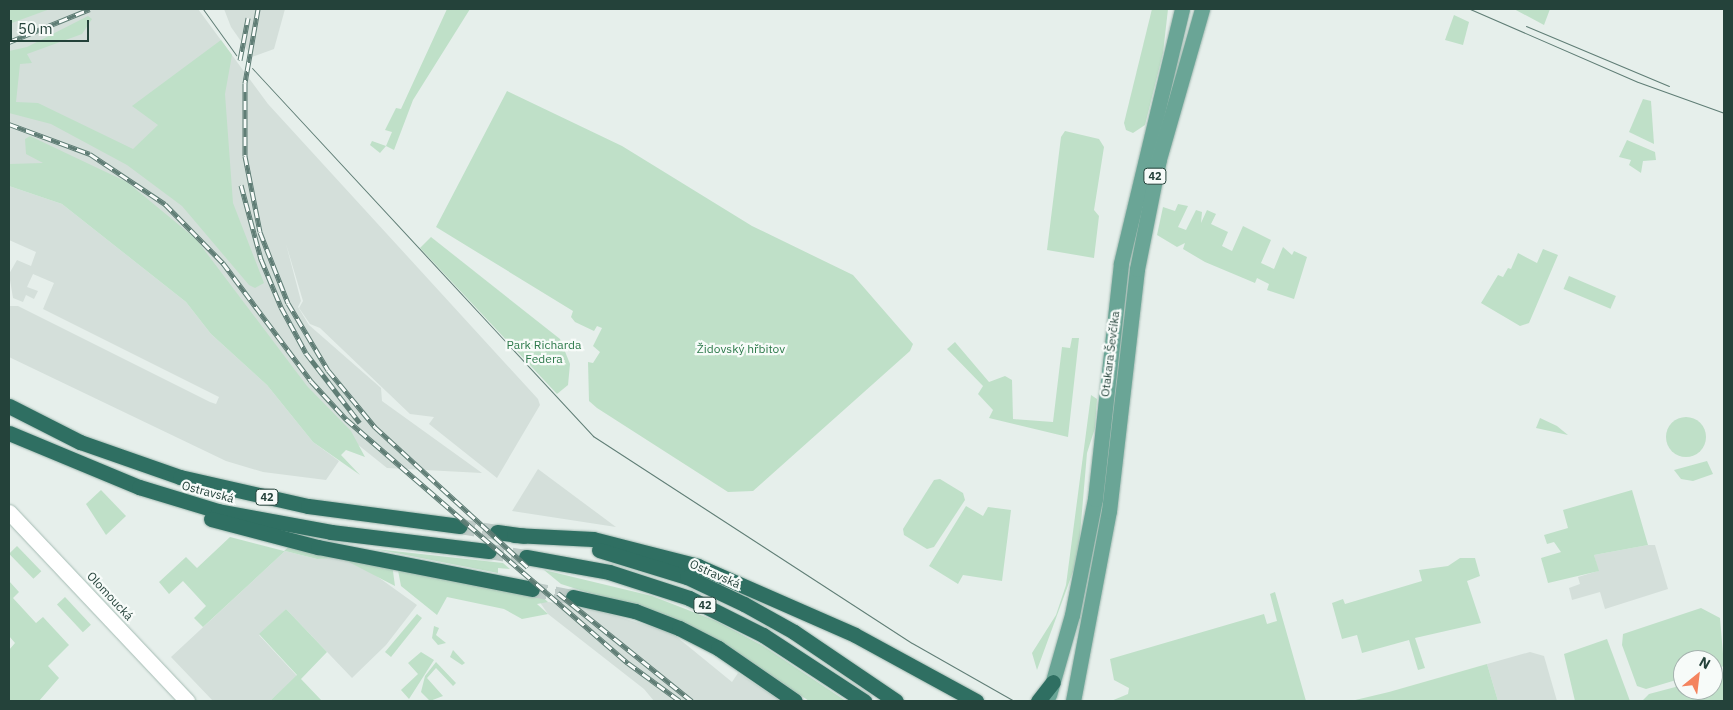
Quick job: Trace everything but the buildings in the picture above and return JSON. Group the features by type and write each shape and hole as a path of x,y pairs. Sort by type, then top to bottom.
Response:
{"highway":[{"name":"Ostravská","path":"9,406 80,442 180,477 308,506 460,526"},
{"name":"42","path":"9,433 72,461 116,487 225,523 346,553 532,589"},
{"name":"Ostravská","path":"72,461 218,511 331,532 489,551"},
{"name":"Ostravská","path":"497,532 613,554 717,590 794,632 896,701"},
{"name":"42","path":"514,535 552,534 653,552 748,584 855,635 976,701"},
{"name":"42","path":"526,557 608,572 689,598 763,635 864,701"},
{"path":"573,597 634,611 679,628 718,648 795,701"},
{"path":"1038,701 1054,676"}],"main road":[{"name":"Otakara Ševčíka","path":"1047,701 1095,499 1121,263 1182,9"},
{"name":"Otakara Ševčíka","path":"1075,695 1108,511 1137,269 1161,149 1202,9"},
{"name":"Olomoucká","path":"9,512 187,701"}],"shaded area":[{"path":"9,9 198,9 268,104 538,399 540,405 497,478 429,424 434,417 410,414 320,328 310,324 299,308 303,301 286,244 301,301 298,307 309,325 381,388 382,401 482,473 387,468 307,404 272,361 48,192 9,177"},
{"path":"224,9 285,9 274,49 252,57 231,27"},
{"path":"9,186 62,204 186,302 211,334 267,385 313,442 339,461 326,480 263,472 226,461 9,357 9,306 18,306 210,402 216,404 219,397 43,309 54,283 33,274 27,287 38,291 34,299 26,295 23,302 13,298 9,274 17,260 31,266 36,252 9,240"},
{"path":"538,469 616,527 512,511"},
{"path":"1655,545 1668,589 1605,609 1600,592 1572,600 1569,588 1580,584 1578,577 1598,571 1594,555"},
{"path":"285,551 317,559 341,558 371,572 417,605 386,645 352,678 286,609 259,635 297,676 270,701 213,701 171,657"},
{"path":"539,601 583,606 672,633 732,682 738,673 781,701 654,701 644,689 548,614"},
{"path":"1530,652 1544,656 1557,701 1498,701 1487,664"}],"green space":[{"path":"9,9 50,9 9,24"},
{"path":"447,9 470,9 413,100 394,150 386,146 392,132 385,130 396,108 401,109"},
{"path":"1152,9 1168,9 1163,53 1145,125 1133,133 1126,130 1124,123"},
{"path":"1514,9 1550,9 1544,25"},
{"path":"1454,15 1469,22 1463,45 1445,40"},
{"path":"88,16 92,19 82,34 27,54 32,63 20,64 16,102 38,103 133,149 158,125 132,106 221,40 232,55 225,94 233,203 264,283 255,288 249,285 182,206 127,165 51,124 9,113 9,51 27,47"},
{"name":"Židovský hřbitov","path":"507,91 622,146 752,226 853,275 913,344 910,351 753,491 728,492 597,408 589,401 588,362 593,363 600,352 593,346 602,328 597,326 594,331 575,322 571,317 573,311 436,227"},
{"path":"1643,99 1651,101 1654,144 1629,132"},
{"path":"1065,131 1099,139 1104,147 1094,210 1099,216 1094,258 1047,250 1061,137"},
{"path":"30,136 127,182 196,239 307,386 351,431 365,457 346,450 341,455 360,475 313,442 267,385 211,334 186,302 62,204 9,186 9,164 43,163 26,154 25,139"},
{"path":"1627,140 1655,152 1656,160 1643,161 1641,173 1629,165 1631,160 1619,157"},
{"path":"372,141 386,146 380,153 370,145"},
{"path":"1178,204 1188,206 1178,227 1186,230 1196,210 1202,212 1201,223 1207,210 1216,214 1211,224 1228,232 1222,246 1232,251 1243,226 1271,240 1261,263 1274,269 1283,247 1292,255 1294,251 1307,257 1294,299 1267,290 1269,284 1257,278 1255,283 1205,262 1183,249 1185,243 1177,247 1157,235 1163,207 1175,211"},
{"name":"Park Richarda Federa","path":"431,237 560,339 570,364 568,385 557,394 420,248"},
{"path":"1543,249 1558,255 1529,323 1520,326 1481,303 1498,275 1503,277 1508,268 1511,269 1518,253 1537,263"},
{"path":"1569,276 1616,296 1610,309 1564,289"},
{"path":"1072,338 1079,338 1068,437 989,418 993,410 978,394 983,386 947,349 955,342 989,382 1005,376 1012,380 1013,419 1053,422 1062,347 1070,348"},
{"path":"1091,395 1097,399 1095,428 1087,453 1078,558 1037,670 1032,653 1056,615 1066,585"},
{"path":"1686,417 1700,423 1706,437 1700,451 1686,457 1672,451 1666,437 1672,423"},
{"path":"1540,418 1557,426 1568,435 1536,428"},
{"path":"1707,461 1713,474 1693,481 1681,479 1674,470"},
{"path":"940,479 963,493 965,500 934,547 927,549 904,535 903,529 934,480"},
{"path":"101,490 126,516 106,535 86,504"},
{"path":"1632,490 1648,545 1594,555 1599,571 1548,583 1541,558 1561,552 1554,542 1547,544 1544,535 1568,528 1563,510"},
{"path":"966,506 983,516 988,507 1011,510 1002,581 963,575 958,584 929,566"},
{"path":"230,537 284,551 293,543 392,564 395,586 341,558 317,559 285,551 203,627 194,618 206,606 183,581 169,594 159,582 186,557 197,568"},
{"path":"17,546 41,571 33,579 9,554"},
{"path":"375,549 503,563 510,569 498,568 498,573"},
{"path":"1460,558 1475,558 1480,576 1467,581 1481,623 1415,638 1425,668 1418,670 1409,640 1362,653 1357,635 1342,639 1332,603 1343,599 1345,604 1422,581 1419,570 1448,566"},
{"path":"397,565 539,594 548,602 537,604 548,614 522,619 504,609 447,597 437,615 401,586"},
{"path":"544,570 652,596 716,621 763,646 846,701 809,701 728,646 684,623 561,584"},
{"path":"9,581 19,592 13,598 36,623 43,617 69,645 48,666 59,678 39,701 10,701 9,697 9,650 15,643 9,636"},
{"path":"1275,592 1306,701 1111,701 1128,694 1129,688 1114,680 1110,659 1264,614 1267,624 1277,621 1270,594"},
{"path":"65,597 91,625 83,632 57,605"},
{"path":"1701,608 1720,618 1723,650 1673,650 1673,681 1646,689 1637,686 1622,645 1623,634"},
{"path":"286,609 327,652 301,679 322,701 270,701 297,675 259,634"},
{"path":"417,614 422,618 391,657 385,652"},
{"path":"434,626 439,628 436,635 446,643 438,645 432,638"},
{"path":"1607,639 1630,701 1575,701 1564,654"},
{"path":"453,650 465,663 462,665 450,657"},
{"path":"421,652 434,660 409,699 401,690 418,674 408,663"},
{"path":"436,662 456,683 453,686 436,668 427,678 443,696 430,701 421,692 425,676"},
{"path":"1487,664 1498,701 1351,701 1389,692"},
{"path":"1723,673 1724,701 1642,701 1649,694 1673,688 1673,700 1723,700"}],"tunnel":[{"path":"460,526 497,532"},
{"path":"489,551 526,557"},
{"path":"532,589 573,597"}],"tram line":[{"path":"203,9 236,55"},
{"path":"1470,9 1638,82 1724,113"},
{"path":"1526,26 1669,86"},
{"path":"252,68 593,436 912,643 1014,701"}],"railway":[{"path":"9,42 90,9"},
{"path":"258,9 245,83 245,156 260,232 288,303 328,370 375,427 528,567"},
{"path":"240,60 248,18"},
{"path":"9,124 90,154 165,204 223,263 311,381 346,419 628,663 680,701"},
{"path":"241,185 261,259 281,307 306,353 360,423"},
{"path":"558,593 692,701"}]}
